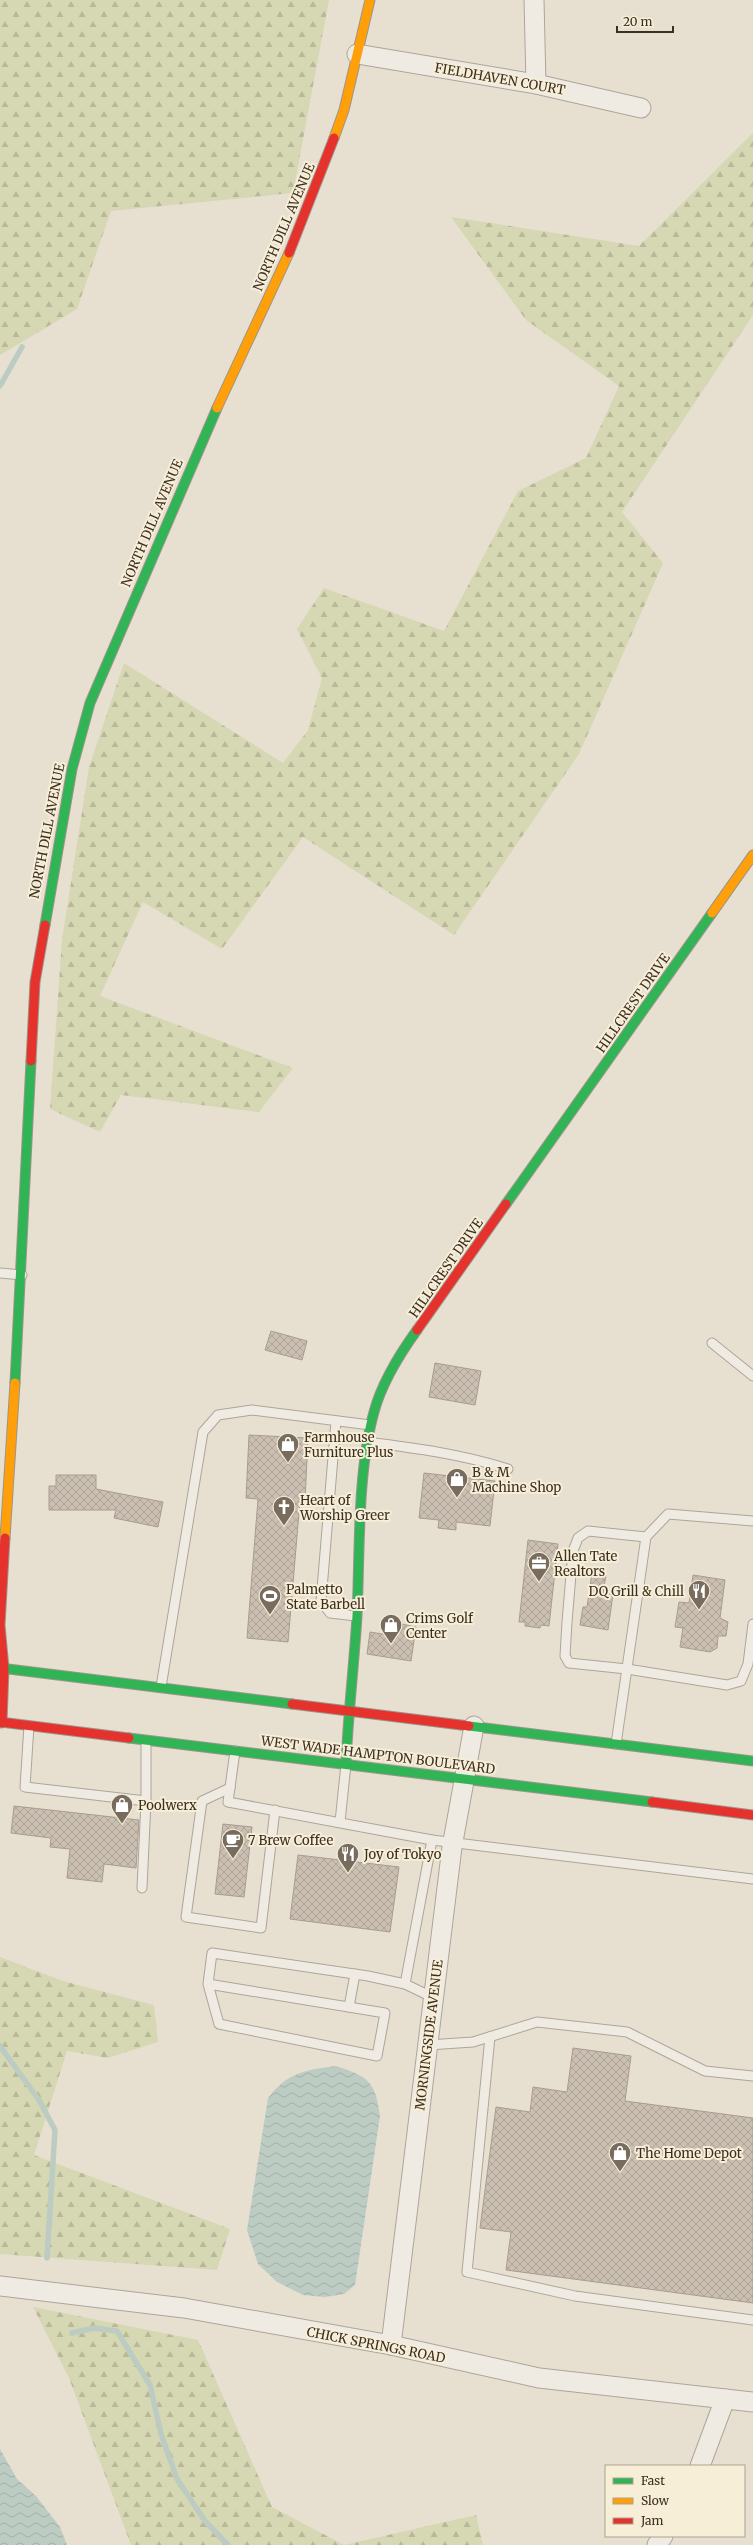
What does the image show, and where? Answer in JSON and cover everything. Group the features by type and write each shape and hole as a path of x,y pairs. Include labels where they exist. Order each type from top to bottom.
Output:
{"street":[{"name":"NORTH DILL AVENUE","path":"1,1723 2,1668 0,1625 3,1538 22,1275 26,1140 35,982 43,928 79,738 90,703 119,631 197,451 282,269 316,187 344,110 370,0"},
{"path":"534,0 536,84"},
{"name":"FIELDHAVEN COURT","path":"357,54 536,84 641,108"},
{"name":"HILLCREST DRIVE","path":"346,1764 348,1710 357,1616 367,1442 370,1425 388,1376 400,1354 753,855"},
{"path":"2,1668 753,1760"},
{"name":"WEST WADE HAMPTON BOULEVARD","path":"1,1723 752,1812"},
{"name":"MORNINGSIDE AVENUE","path":"391,2345 453,1843 474,1726"},
{"name":"CHICK SPRINGS ROAD","path":"0,2286 184,2308 391,2345 539,2378 753,2402"},
{"path":"700,2465 725,2399"}],"lane":[{"path":"0,1273 22,1275"},
{"path":"712,1343 753,1376"},
{"path":"161,1687 203,1432 218,1415 252,1410 370,1425"},
{"path":"336,1421 321,1600 330,1613 357,1616"},
{"path":"367,1442 422,1448 508,1469"},
{"path":"616,1744 646,1537 668,1514 753,1522"},
{"path":"646,1537 588,1531 578,1538 573,1550 566,1656 569,1663 627,1669 727,1685 741,1681 748,1664 753,1624"},
{"path":"29,1726 24,1787 146,1801"},
{"path":"142,1888 146,1801 146,1741"},
{"path":"235,1751 228,1802 432,1840 753,1879"},
{"path":"340,1822 346,1764"},
{"path":"230,1788 202,1801 186,1917 261,1928 275,1810"},
{"path":"405,1984 432,1840"},
{"path":"208,1984 385,2013 377,2056 219,2024 208,1984 212,1952 355,1974 405,1984 434,1998"},
{"path":"349,2007 355,1974"},
{"path":"428,2046 473,2042 537,2022 627,2032 705,2071 753,2076"},
{"path":"490,2037 467,2272 575,2296 753,2320"}],"green space":[{"path":"0,0 329,0 293,193 111,211 77,309 0,355"},
{"path":"753,133 753,315 622,512 663,563 579,754 454,935 303,837 222,949 143,902 100,996 293,1068 259,1112 121,1095 100,1132 50,1109 62,940 89,767 124,663 283,763 308,730 322,678 297,629 324,588 444,631 518,491 586,458 619,386 526,320 451,217 639,246"},
{"path":"0,1957 63,1981 154,2005 158,2042 108,2058 67,2051 34,2155 230,2229 217,2270 0,2254"},
{"path":"33,2307 198,2340 272,2507 344,2545 131,2545 69,2378"},
{"path":"476,2515 483,2545 344,2545"}],"water":[{"path":"336,2066 363,2077 368,2082 376,2095 380,2116 355,2285 344,2294 325,2297 303,2295 277,2282 258,2264 247,2230 268,2098 275,2089 298,2074"},
{"path":"0,2449 17,2479 36,2496 60,2527 67,2545 0,2545"}],"building":[{"path":"271,1331 307,1341 302,1360 265,1350"},
{"path":"435,1363 481,1371 475,1405 429,1397"},
{"path":"249,1435 308,1438 305,1501 300,1501 288,1642 247,1638 258,1499 246,1498"},
{"name":"B & M Machine Shop","path":"424,1473 495,1481 490,1526 456,1522 456,1530 438,1528 439,1520 419,1518"},
{"path":"56,1475 96,1475 96,1489 163,1502 158,1527 114,1518 116,1510 49,1510 49,1486 56,1486"},
{"name":"Allen Tate Realtors","path":"528,1540 558,1544 549,1626 541,1625 540,1628 525,1626 525,1622 519,1622"},
{"path":"592,1573 606,1575 603,1593 613,1594 608,1630 580,1625 583,1607 587,1607"},
{"name":"DQ Grill & Chill","path":"693,1575 725,1580 720,1618 728,1622 726,1636 718,1636 717,1648 710,1652 680,1647 683,1628 675,1627 679,1602 689,1603"},
{"name":"Crims Golf Center","path":"397,1623 416,1627 411,1661 367,1654 370,1632 395,1636"},
{"path":"14,1806 139,1820 136,1868 104,1864 102,1882 67,1878 70,1849 50,1847 51,1838 11,1833"},
{"name":"7 Brew Coffee","path":"223,1824 252,1827 244,1897 215,1894"},
{"path":"298,1855 399,1867 390,1932 290,1919"},
{"name":"The Home Depot","path":"573,2048 631,2056 625,2101 753,2118 753,2303 506,2270 511,2232 480,2228 496,2107 530,2112 533,2087 567,2092"}],"waterway":[{"path":"0,386 22,347"},
{"path":"0,2046 39,2100 55,2130 47,2258"},
{"path":"72,2333 94,2328 117,2331 150,2385 161,2434 177,2479 205,2521 228,2545"}],"traffic: fast":[{"path":"45,925 72,769 90,703 217,408"},
{"path":"506,1204 712,913"},
{"path":"15,1383 31,1061"},
{"path":"346,1764 357,1616 360,1513 369,1436 377,1401 386,1379 417,1330"},
{"path":"0,1668 292,1704"},
{"path":"469,1726 753,1761"},
{"path":"129,1738 652,1802"}],"traffic: slow":[{"path":"334,138 344,110 370,0"},
{"path":"217,408 289,253"},
{"path":"712,913 753,855"},
{"path":"5,1538 15,1383"}],"traffic: jam":[{"path":"289,253 334,138"},
{"path":"31,1061 35,982 45,925"},
{"path":"417,1330 506,1204"},
{"path":"2,1723 4,1668 0,1625 5,1538"},
{"path":"292,1704 469,1726"},
{"path":"0,1722 129,1738"},
{"path":"652,1802 753,1815"}],"place":[{"name":"Farmhouse Furniture Plus","path":"288,1464"},
{"name":"B & M Machine Shop","path":"457,1498"},
{"name":"Heart of Worship Greer","path":"284,1526"},
{"name":"Allen Tate Realtors","path":"539,1582"},
{"name":"DQ Grill & Chill","path":"699,1610"},
{"name":"Palmetto State Barbell","path":"270,1616"},
{"name":"Crims Golf Center","path":"391,1644"},
{"name":"Poolwerx","path":"122,1824"},
{"name":"7 Brew Coffee","path":"233,1860"},
{"name":"Joy of Tokyo","path":"348,1874"},
{"name":"The Home Depot","path":"620,2172"}]}
